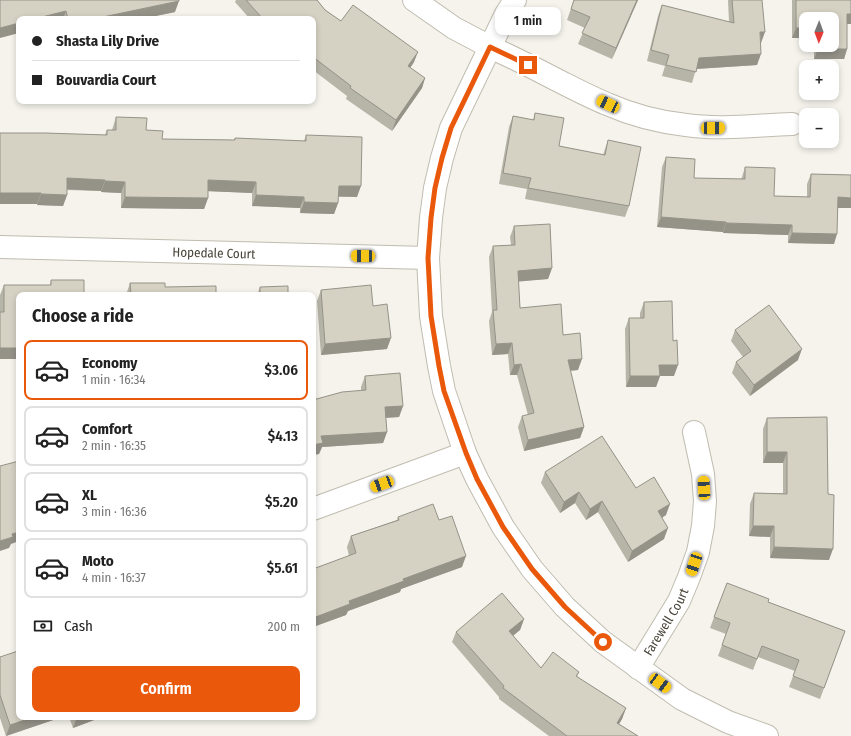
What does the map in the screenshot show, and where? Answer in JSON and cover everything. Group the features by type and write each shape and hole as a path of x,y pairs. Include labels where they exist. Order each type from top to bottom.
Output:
{"street":[{"path":"414,0 454,28 490,47 608,104 633,114 686,125 713,128 740,128 792,124"},
{"path":"515,0 506,14 451,128 435,188 428,258 431,316 444,391 477,479 503,527 532,569 565,607 603,642 682,699 728,722 767,736"},
{"name":"Hopedale Court","path":"0,246 428,258"},
{"name":"Farewell Court","path":"638,668 679,601 698,552 703,526 705,501 703,474 694,432"},
{"path":"316,508 466,453"}],"building":[{"path":"0,0 179,0 108,16 67,16 66,11 46,16 16,16 16,24 0,28"},
{"path":"246,0 317,0 325,10 341,21 353,5 418,52 408,66 425,78 396,120 350,88 351,86 316,59 316,16 260,16"},
{"path":"574,0 637,0 616,48 582,33 590,17 571,9"},
{"path":"732,0 762,0 765,32 760,32 761,54 699,58 696,72 666,65 669,55 651,50 662,5 734,23"},
{"path":"796,0 851,0 851,14 847,14 847,49 839,49 839,12 799,12 799,28 796,28"},
{"path":"535,113 564,118 559,146 605,155 608,140 641,147 629,206 528,188 531,178 503,173 513,116 534,120"},
{"path":"116,117 147,118 146,130 163,131 162,139 235,140 235,138 306,141 306,135 362,137 361,186 339,186 338,203 304,202 304,197 256,195 256,182 208,180 208,198 125,197 125,182 67,178 67,195 41,193 0,193 0,133 107,135 107,130 116,130"},
{"path":"666,157 695,159 694,178 745,179 745,167 775,168 774,196 810,197 811,174 851,175 851,198 838,197 837,234 792,233 792,225 726,223 661,217"},
{"path":"550,224 552,268 518,271 520,308 561,304 563,335 580,333 582,359 568,360 584,427 528,440 522,416 534,413 521,364 514,365 512,343 496,344 493,310 497,310 493,246 515,245 514,226"},
{"path":"51,280 84,280 84,292 16,292 16,348 0,348 0,312 4,312 4,285 51,285"},
{"path":"130,283 165,283 165,287 216,286 216,292 131,292"},
{"path":"371,285 373,306 387,304 391,338 325,344 321,290"},
{"path":"288,286 288,292 260,292 260,287"},
{"path":"672,301 673,341 677,340 678,365 659,365 660,376 630,376 629,318 644,318 644,302"},
{"path":"769,305 802,349 754,385 736,362 751,351 735,330"},
{"path":"400,373 403,406 385,407 387,432 321,436 323,443 316,444 316,399 342,392 366,390 365,376"},
{"path":"827,417 828,494 834,495 833,549 774,547 774,526 753,526 754,493 787,494 787,452 767,452 767,418"},
{"path":"602,436 636,488 654,477 670,504 658,511 668,528 632,551 602,501 590,509 579,492 564,502 545,472"},
{"path":"16,462 16,533 12,534 13,537 0,541 0,466"},
{"path":"433,504 439,520 452,516 466,556 403,579 404,581 349,601 350,604 316,617 316,568 356,553 351,536 399,520 398,517"},
{"path":"727,583 769,599 768,602 845,631 824,688 793,676 799,660 762,646 757,659 722,645 730,623 714,617"},
{"path":"502,593 524,619 509,631 541,668 553,652 579,672 576,676 626,708 617,723 638,736 567,736 503,688 504,686 456,632"},
{"path":"16,652 16,720 25,720 10,725 0,695 0,657"}],"route":[{"path":"528,65 490,47 451,128 435,188 431,218 428,258 431,316 444,391 477,479 503,527 532,569 565,607 603,642"}]}
